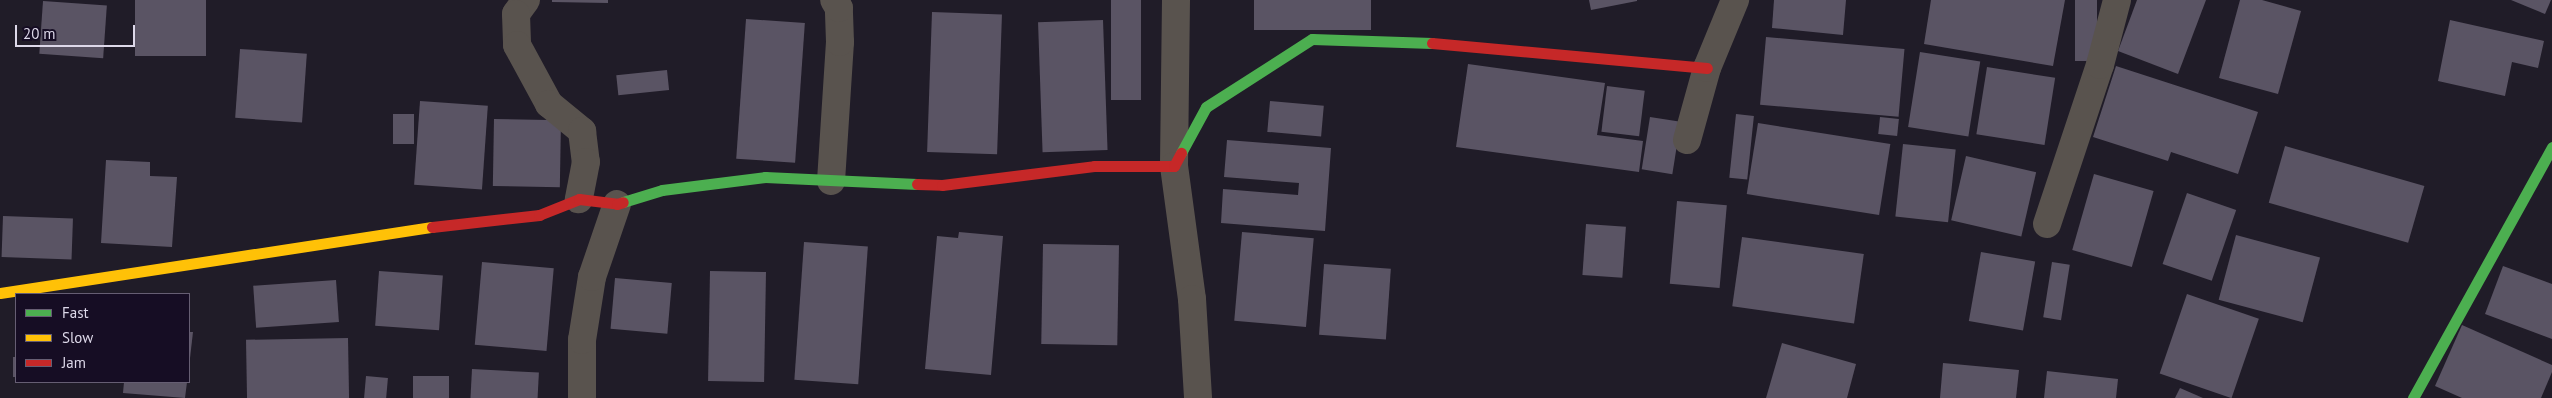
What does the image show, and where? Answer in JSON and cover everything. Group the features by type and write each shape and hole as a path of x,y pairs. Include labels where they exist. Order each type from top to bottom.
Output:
{"street":[{"path":"526,0 516,14 517,45 549,104 582,131 586,162 579,199"},
{"path":"831,181 840,42 839,8 834,0"},
{"path":"1176,0 1174,166 1192,299 1198,398"},
{"path":"1687,140 1707,68 1735,0"},
{"path":"2047,224 2100,65 2118,0"},
{"path":"1174,166 1206,107 1312,39 1439,43 1707,68"},
{"path":"2413,398 2552,147"},
{"path":"0,293 404,230 540,215 579,199 617,204 662,190 765,178 942,185 1094,166 1174,166"},
{"path":"582,398 582,340 592,277 617,204"}],"building":[{"path":"135,0 206,0 206,56 135,56"},
{"path":"552,0 608,0 608,3 552,2"},
{"path":"1111,0 1141,0 1141,100 1111,100"},
{"path":"1254,0 1371,0 1371,30 1254,30"},
{"path":"1589,0 1637,0 1637,1 1591,10"},
{"path":"1774,0 1846,0 1843,35 1772,28"},
{"path":"1931,0 2065,0 2053,66 1924,44"},
{"path":"2075,0 2097,0 2097,61 2075,61"},
{"path":"2137,0 2206,0 2178,74 2118,51"},
{"path":"2240,0 2262,0 2301,11 2278,94 2219,78"},
{"path":"2511,0 2551,0 2545,14"},
{"path":"43,1 107,5 103,58 39,54"},
{"path":"932,12 1002,14 997,154 927,152"},
{"path":"746,19 805,23 795,163 736,159"},
{"path":"1103,20 1108,150 1043,152 1038,22"},
{"path":"2450,20 2544,41 2538,68 2512,62 2505,96 2438,81"},
{"path":"1766,37 1904,49 1899,117 1760,105"},
{"path":"240,49 307,54 302,123 235,118"},
{"path":"1920,52 1980,62 1968,137 1908,127"},
{"path":"1468,64 1605,83 1597,135 1643,141 1639,172 1456,147"},
{"path":"2116,66 2258,112 2238,174 2171,152 2168,161 2093,137"},
{"path":"1987,67 2055,78 2045,145 1976,134"},
{"path":"667,70 669,90 618,95 616,75"},
{"path":"1607,86 1645,91 1639,136 1601,132"},
{"path":"420,101 488,106 482,190 414,185"},
{"path":"1270,101 1324,106 1321,137 1267,132"},
{"path":"393,114 414,114 414,144 393,144"},
{"path":"1736,114 1754,116 1747,180 1729,178"},
{"path":"1650,117 1681,122 1672,174 1642,169"},
{"path":"1880,117 1899,119 1897,136 1878,134"},
{"path":"494,119 561,120 560,187 493,186"},
{"path":"1758,123 1890,144 1879,215 1747,194"},
{"path":"1227,140 1331,148 1325,231 1221,223 1223,189 1298,195 1299,183 1224,177"},
{"path":"1903,144 1956,150 1948,222 1895,217"},
{"path":"2285,146 2424,186 2408,243 2269,203"},
{"path":"1966,156 2036,172 2021,237 1951,220"},
{"path":"106,160 150,162 150,176 177,177 172,247 101,243"},
{"path":"2094,174 2154,191 2132,267 2072,250"},
{"path":"2187,193 2236,210 2212,281 2163,264"},
{"path":"1677,201 1727,205 1720,288 1670,284"},
{"path":"3,216 73,218 72,259 2,257"},
{"path":"1586,224 1626,227 1622,278 1582,275"},
{"path":"959,232 1003,236 991,375 925,369 937,236 958,238"},
{"path":"1242,232 1314,238 1306,327 1234,321"},
{"path":"2236,235 2320,258 2303,322 2219,300"},
{"path":"1742,237 1864,254 1854,323 1732,306"},
{"path":"804,242 868,246 858,384 794,380"},
{"path":"1043,244 1119,245 1117,345 1041,344"},
{"path":"1981,252 2035,262 2023,330 1969,321"},
{"path":"482,262 554,268 546,351 475,345"},
{"path":"2052,262 2070,265 2061,320 2043,317"},
{"path":"1324,264 1391,269 1386,340 1319,335"},
{"path":"2503,266 2552,284 2552,339 2485,314"},
{"path":"379,271 443,275 439,330 375,326"},
{"path":"710,271 766,272 764,382 708,381"},
{"path":"615,278 672,283 667,334 611,329"},
{"path":"336,280 339,322 256,328 253,286"},
{"path":"2187,294 2259,319 2232,398 2160,373"},
{"path":"2462,325 2552,365 2552,372 2541,398 2462,398 2435,386"},
{"path":"190,332 193,332 190,358"},
{"path":"348,338 349,398 247,398 246,340"},
{"path":"1782,343 1856,364 1847,398 1766,398"},
{"path":"13,357 15,357 15,377 13,377"},
{"path":"1943,363 2019,370 2016,398 1940,398"},
{"path":"472,369 539,373 538,398 470,398"},
{"path":"2047,371 2118,379 2116,398 2044,398"},
{"path":"366,376 388,378 386,398 364,398"},
{"path":"413,376 449,376 449,398 413,398"},
{"path":"124,383 187,383 185,398 123,393"},
{"path":"2180,388 2203,398 2175,398"}],"traffic: fast":[{"path":"1181,153 1206,107 1312,39 1432,43"},
{"path":"2413,398 2552,147"},
{"path":"623,202 662,190 765,177 917,184"}],"traffic: slow":[{"path":"0,293 432,227"}],"traffic: jam":[{"path":"1432,43 1707,68"},
{"path":"917,184 942,185 1094,166 1174,166 1181,153"},
{"path":"432,227 539,215 579,199 617,204 623,202"}]}
